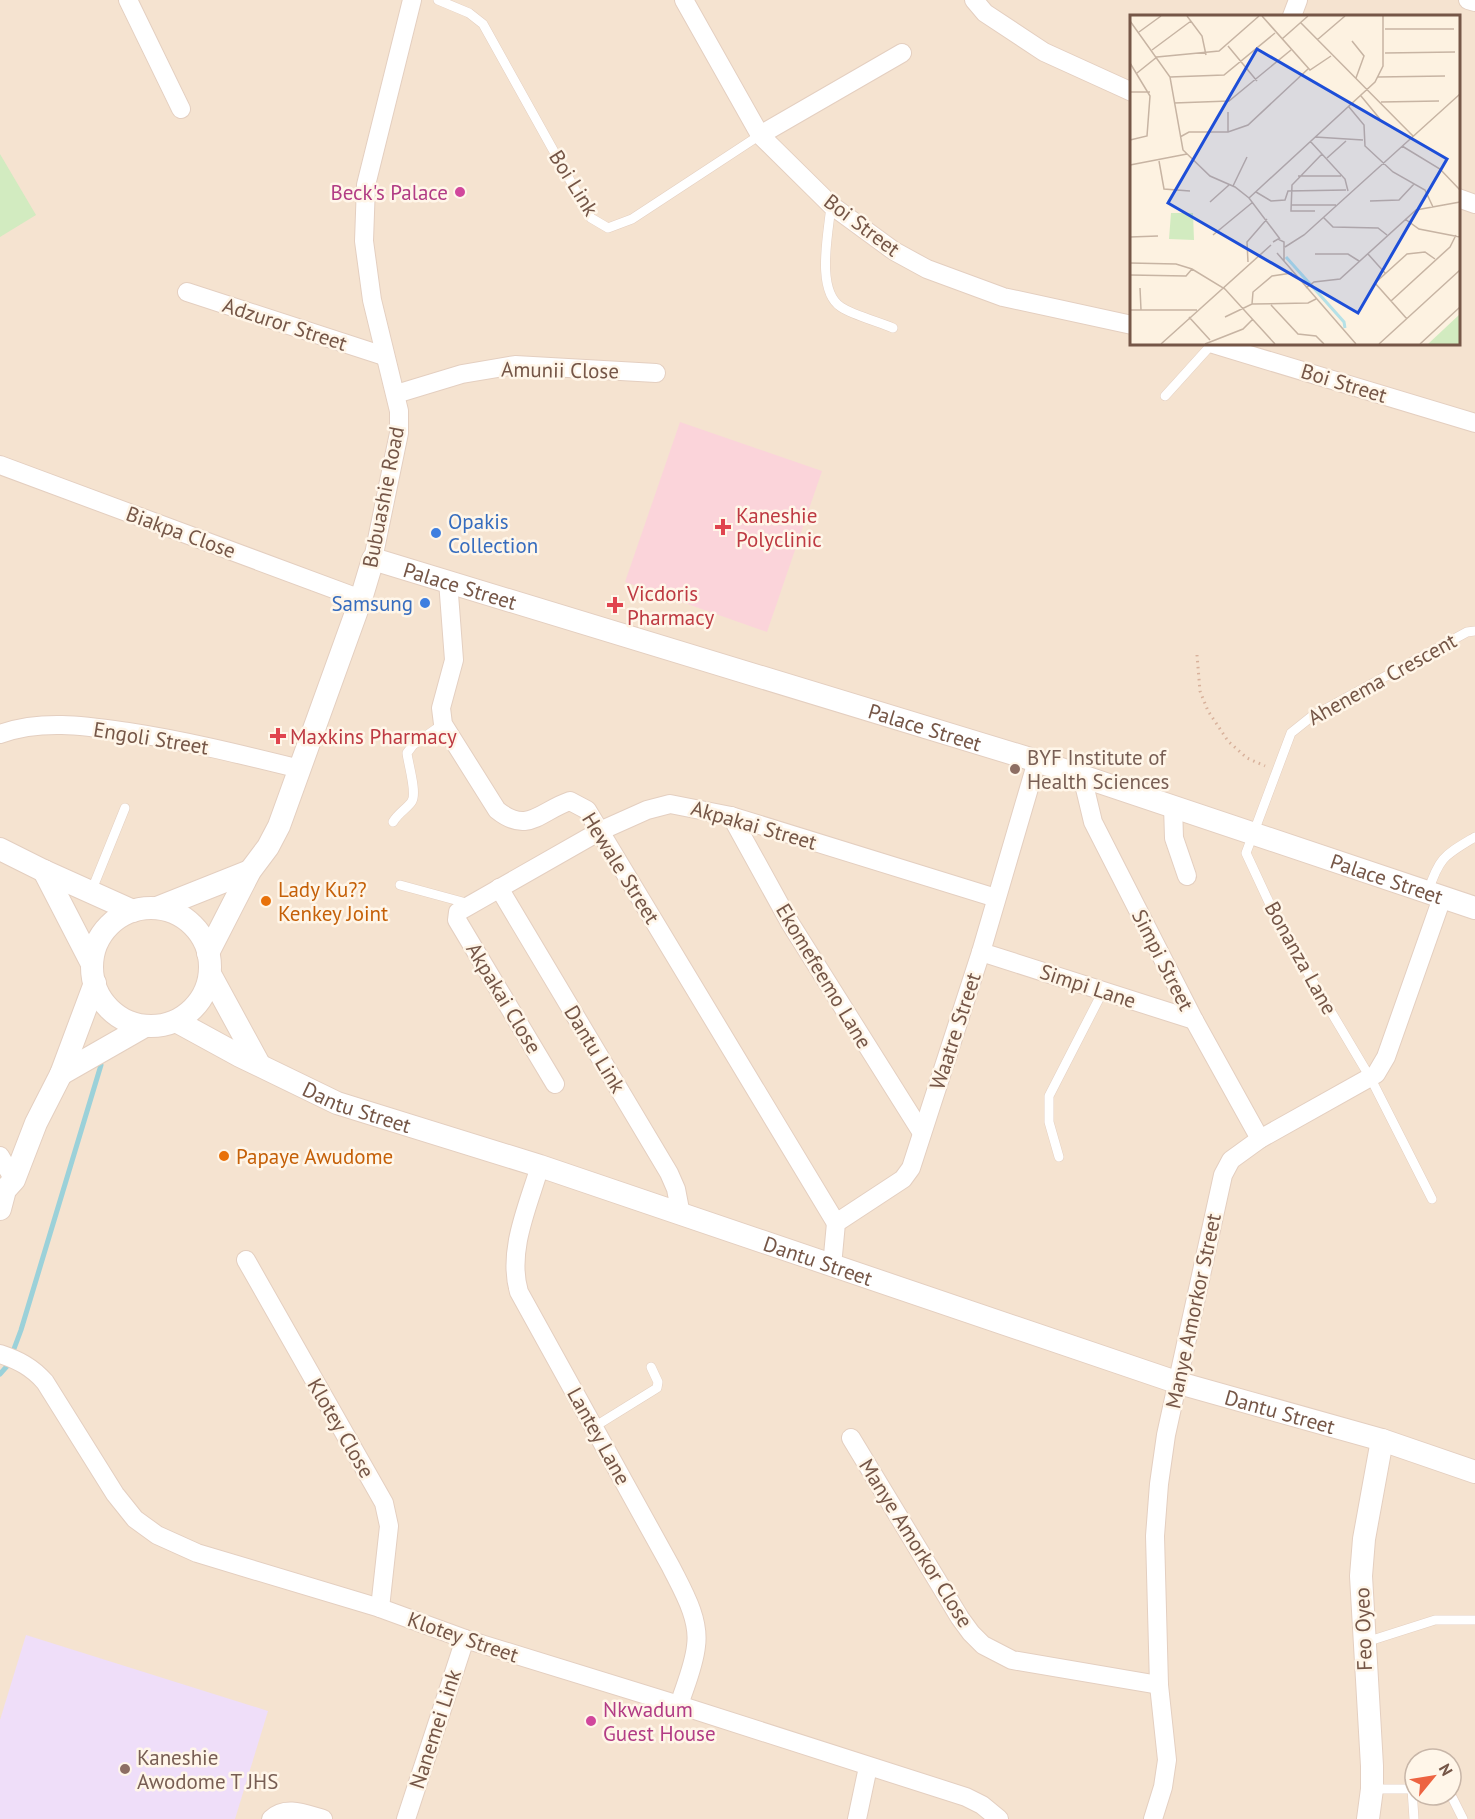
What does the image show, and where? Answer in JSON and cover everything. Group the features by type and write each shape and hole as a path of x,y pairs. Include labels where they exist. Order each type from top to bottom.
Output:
{"street":[{"path":"128,0 181,109"},
{"name":"Bubuashie Road","path":"209,963 250,871 268,847 279,826 361,599 373,559 399,433 399,411 372,300 364,241 366,185 412,0"},
{"name":"Boi Street","path":"684,0 760,135 831,205 894,250 948,278 1003,297 1130,325"},
{"path":"974,0 985,13 1044,52 1130,92"},
{"path":"1292,15 1298,0"},
{"path":"1468,0 1475,2"},
{"path":"760,135 902,53"},
{"path":"1460,199 1475,204"},
{"name":"Adzuror Street","path":"187,292 384,356"},
{"name":"Boi Street","path":"1216,345 1475,423"},
{"name":"Amunii Close","path":"396,394 462,374 515,365 656,374"},
{"name":"Biakpa Close","path":"0,465 361,599"},
{"name":"Palace Street","path":"373,559 1037,761 1475,908"},
{"path":"443,724 441,708 454,660 448,581"},
{"name":"Engoli Street","path":"0,734 48,724 91,727 185,741 300,769"},
{"name":"Hewale Street","path":"443,724 497,810 509,820 524,822 570,801 587,810 836,1223"},
{"name":"Waatre Street","path":"836,1223 903,1179 911,1168 981,952 1037,761"},
{"name":"Simpi Street","path":"1082,776 1093,822 1194,1020 1260,1139"},
{"name":"Akpakai Street","path":"464,908 600,831 647,810 670,804 731,816 996,898"},
{"path":"1173,806 1174,838 1188,876"},
{"name":"Ekomefeemo Lane","path":"731,816 790,923 922,1133"},
{"path":"0,849 133,911"},
{"path":"44,871 94,973 102,999 113,1012 128,1021 145,1026 161,1025 176,1021 193,1010 204,993 209,963"},
{"path":"0,1209 5,1190 14,1180 36,1123 61,1074 94,973 96,947 104,931 117,919 133,911 157,908 250,871"},
{"name":"Dantu Link","path":"499,888 669,1173 676,1189 681,1215"},
{"name":"Manye Amorkor Street","path":"1153,1819 1163,1787 1167,1760 1159,1685 1155,1536 1159,1484 1166,1435 1223,1175 1231,1160 1260,1139 1371,1078 1379,1070 1386,1057 1435,896"},
{"path":"157,908 174,913 190,922 202,936 209,963 260,1064"},
{"name":"Akpakai Close","path":"464,908 457,920 555,1084"},
{"name":"Simpi Lane","path":"981,952 1194,1020"},
{"name":"Dantu Street","path":"176,1021 240,1056 337,1103 540,1166 1179,1383 1382,1440 1475,1472"},
{"path":"61,1074 145,1026"},
{"path":"0,1156 14,1180"},
{"name":"Lantey Lane","path":"540,1166 520,1234 515,1257 514,1278 519,1292 671,1567 690,1607 695,1628 696,1649 679,1705"},
{"path":"832,1266 836,1223"},
{"name":"Klotey Close","path":"246,1260 384,1503 389,1526 380,1608"},
{"name":"Klotey Street","path":"7,1356 30,1367 45,1382 115,1494 135,1518 150,1531 172,1543 197,1553 380,1608 465,1639 966,1797 982,1805 999,1819"},
{"name":"Manye Amorkor Close","path":"851,1438 970,1634 983,1645 1012,1660 1159,1685"},
{"name":"Feo Oyeo","path":"1368,1819 1372,1789 1361,1576 1382,1440"},
{"name":"Nanemei Link","path":"406,1819 465,1639"},
{"path":"857,1819 868,1767"},
{"path":"271,1819 278,1813 289,1811 323,1819"}],"lane":[{"name":"Boi Link","path":"438,0 469,13 483,24 591,218 608,228 632,219 760,135"},
{"path":"831,205 825,263 829,292 840,307 893,328"},
{"path":"1166,396 1212,345"},
{"name":"Ahenema Crescent","path":"1254,833 1290,733 1297,726 1467,632 1475,631"},
{"path":"393,822 397,815 412,802 414,794 407,753 413,745 443,724"},
{"path":"91,892 125,808"},
{"name":"Bonanza Lane","path":"1254,833 1246,853 1280,926 1371,1078 1432,1199"},
{"path":"1435,896 1435,871 1443,858 1475,837"},
{"path":"400,885 464,908"},
{"path":"1059,1157 1049,1122 1049,1096 1103,991"},
{"path":"594,1427 657,1388 658,1382 651,1367"},
{"path":"1364,1643 1436,1620 1475,1620"},
{"path":"1372,1789 1403,1789"}],"path":[{"path":"1197,655 1200,691 1208,711 1228,741 1246,758 1278,771"}],"shaded area":[{"path":"0,0 1475,0 1475,1819 0,1819"},
{"name":"Kaneshie Polyclinic","path":"680,422 822,471 767,632 625,582"},
{"name":"Kaneshie Awodome T JHS","path":"26,1635 268,1711 235,1819 0,1819 0,1720"}],"green space":[{"path":"0,154 36,215 0,237"}],"waterway":[{"path":"0,1374 8,1365 21,1330 101,1065"}],"place":[{"name":"Beck's Palace","path":"460,192"},
{"name":"Kaneshie Polyclinic","path":"723,527"},
{"name":"Opakis Collection","path":"436,533"},
{"name":"Samsung","path":"425,603"},
{"name":"Vicdoris Pharmacy","path":"615,605"},
{"name":"Maxkins Pharmacy","path":"278,736"},
{"name":"BYF Institute of Health Sciences","path":"1015,769"},
{"name":"Lady Ku?? Kenkey Joint","path":"266,901"},
{"name":"Papaye Awudome","path":"224,1156"},
{"name":"Nkwadum Guest House","path":"591,1721"},
{"name":"Kaneshie Awodome T JHS","path":"125,1769"}]}
